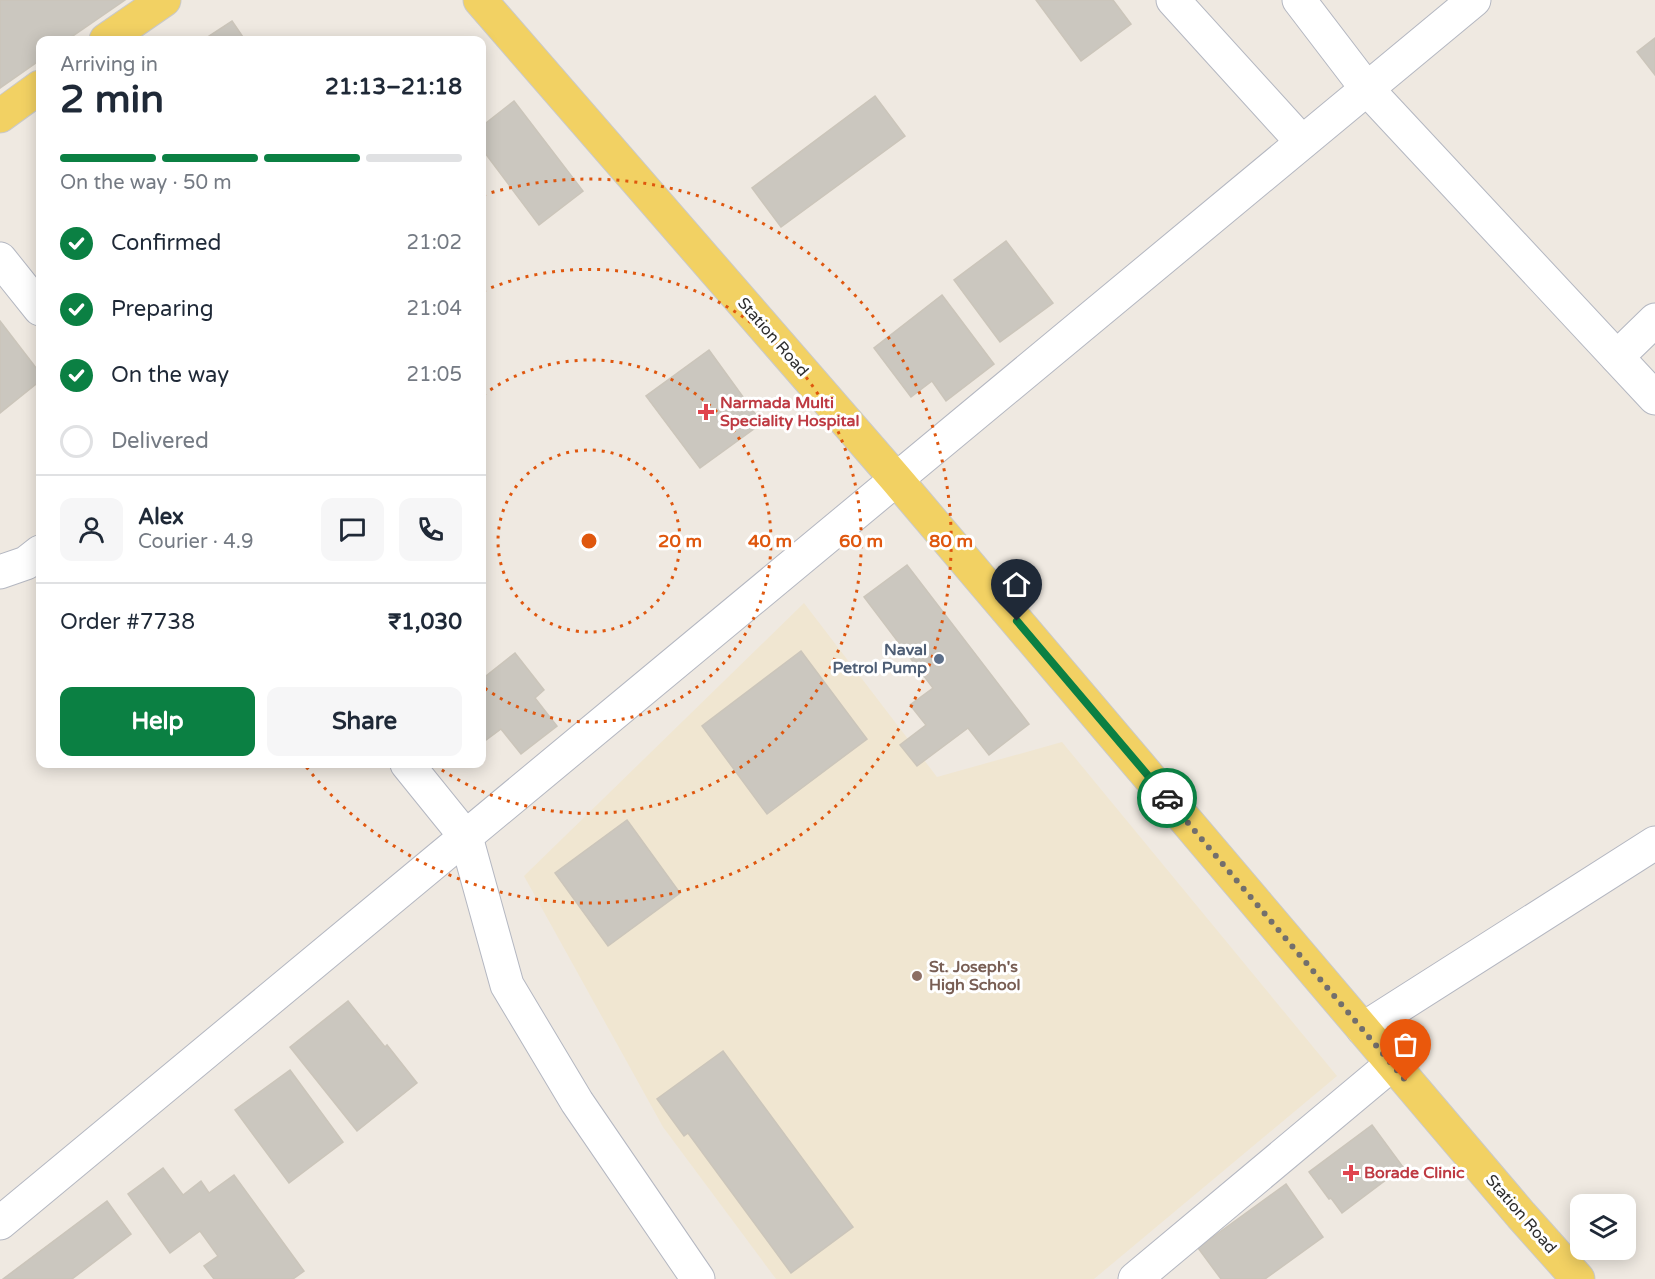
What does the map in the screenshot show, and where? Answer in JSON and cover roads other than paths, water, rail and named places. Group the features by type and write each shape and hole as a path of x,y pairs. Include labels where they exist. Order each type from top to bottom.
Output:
{"main road":[{"path":"112,36 164,0"},
{"name":"Station Road","path":"480,0 896,479 1392,1064 1578,1279"},
{"path":"0,116 36,90"}],"street":[{"path":"1173,0 1302,142"},
{"path":"1299,0 1367,89 1655,398"},
{"path":"0,1223 1474,0"},
{"path":"0,259 36,304"},
{"path":"1617,357 1655,320"},
{"path":"0,572 26,563 36,555"},
{"path":"410,768 466,837 507,985 578,1102 698,1279"},
{"path":"1363,1029 1655,843"},
{"path":"1135,1279 1392,1064"}],"place":[{"name":"Narmada Multi Speciality Hospital","path":"706,412"},
{"name":"Naval Petrol Pump","path":"939,659"},
{"name":"St. Joseph's High School","path":"917,976"},
{"name":"Borade Clinic","path":"1351,1173"}]}
